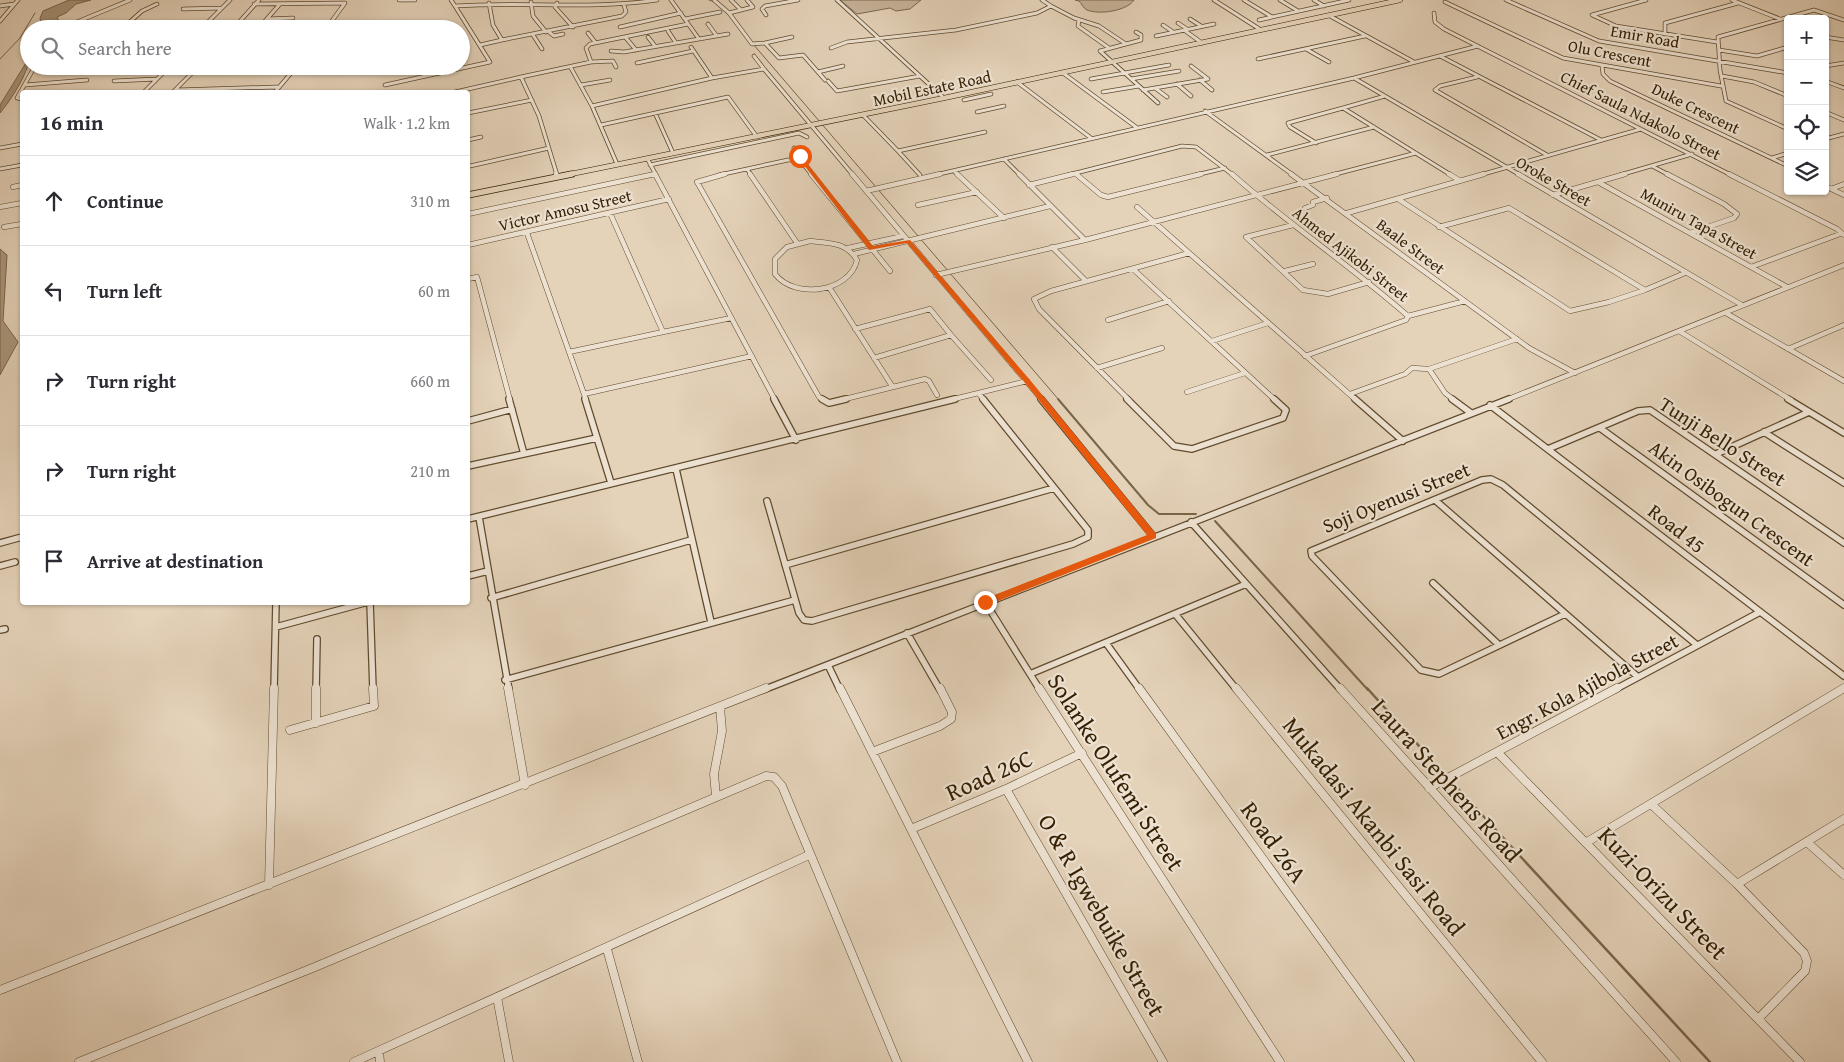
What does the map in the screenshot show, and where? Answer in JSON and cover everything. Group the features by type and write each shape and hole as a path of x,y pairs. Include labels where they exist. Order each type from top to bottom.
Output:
{"main road":[{"name":"Mobil Estate Road","path":"470,195 864,115 1400,0"}],"street":[{"path":"0,21 18,0"},
{"path":"82,20 130,0"},
{"path":"210,20 230,0"},
{"path":"399,0 415,0"},
{"path":"452,0 461,20"},
{"path":"634,4 636,0"},
{"path":"456,6 531,2 624,5 657,0"},
{"path":"671,0 699,39"},
{"path":"715,0 729,13 752,44 792,38"},
{"path":"731,0 741,10"},
{"path":"729,13 753,7 747,0"},
{"path":"766,15 762,10 765,6 798,0"},
{"path":"837,0 944,98"},
{"path":"1042,0 1079,20 1099,26 1126,44"},
{"path":"1214,0 1262,30"},
{"path":"1244,0 1272,18"},
{"path":"1280,0 1298,12"},
{"path":"1314,0 1324,6"},
{"path":"1259,20 1349,0"},
{"name":"Emir Road","path":"1506,0 1599,41 1784,73"},
{"path":"1646,0 1592,15 1616,26 1717,42"},
{"path":"1732,0 1780,19"},
{"path":"242,20 258,2 280,4 345,3 333,20"},
{"path":"531,2 533,16 547,32 554,36 563,34"},
{"name":"Olu Crescent","path":"1445,2 1563,58 1721,86"},
{"path":"1665,34 1665,23 1738,2"},
{"path":"489,3 493,25 502,40"},
{"path":"0,6 14,4"},
{"path":"132,20 142,11 157,4"},
{"path":"267,19 280,4"},
{"path":"557,4 555,7 557,12 573,27"},
{"path":"480,45 622,16 626,12 624,5"},
{"path":"831,48 847,42 956,30 1037,13 1051,6"},
{"path":"184,9 222,8"},
{"path":"1784,127 1731,104 1723,96 1718,37 1723,34 1814,10 1844,20"},
{"path":"685,19 720,12"},
{"name":"Chief Saula Ndakolo Street","path":"1434,13 1435,22 1440,26 1837,229 1842,234"},
{"path":"620,27 681,14"},
{"path":"1330,16 1414,62"},
{"path":"267,19 293,18"},
{"path":"1079,20 1078,26 1081,30 1109,48"},
{"path":"1190,20 1201,26"},
{"path":"1178,23 1202,43"},
{"path":"591,62 586,46 596,42 688,24"},
{"path":"708,24 716,35"},
{"path":"1156,36 1214,24"},
{"path":"1163,25 1173,32"},
{"path":"668,31 676,43"},
{"path":"470,32 490,62 470,66"},
{"path":"1136,32 1140,35 1141,40 1100,51 1158,103"},
{"path":"588,33 596,42"},
{"path":"533,34 542,49"},
{"path":"611,51 636,50 728,34"},
{"path":"1258,59 1365,36"},
{"path":"648,37 655,46"},
{"path":"626,38 636,50"},
{"path":"1829,38 1844,40"},
{"path":"765,43 778,58 803,55 835,90 920,76"},
{"path":"866,191 1354,78 1478,46"},
{"path":"1719,50 1757,56 1784,48"},
{"path":"637,64 692,49 712,78"},
{"path":"1306,49 1329,62"},
{"path":"754,56 810,126 1027,382 1153,536"},
{"path":"1440,56 1477,77 1601,140"},
{"path":"464,90 571,68 591,62 613,60 616,67"},
{"path":"1829,65 1844,63"},
{"path":"1091,79 1169,65"},
{"path":"818,72 844,66"},
{"path":"1143,90 1208,78 1191,66"},
{"name":"Duke Crescent","path":"1602,66 1603,74 1610,81 1784,164"},
{"path":"571,68 592,106 617,164"},
{"path":"592,106 712,78 764,69"},
{"path":"1131,79 1179,71"},
{"path":"1063,73 1136,127"},
{"path":"22,90 30,75"},
{"path":"146,90 161,75"},
{"path":"176,90 190,75"},
{"path":"276,90 292,75"},
{"path":"385,85 431,75"},
{"path":"1722,76 1754,82 1784,94"},
{"path":"521,77 532,100 557,176"},
{"path":"1477,77 1440,86 1435,90 1547,155"},
{"name":"Oroke Street","path":"1354,78 1742,305"},
{"path":"114,81 157,79"},
{"path":"25,85 87,80"},
{"path":"581,85 610,80"},
{"path":"1200,80 1212,90"},
{"path":"1017,82 1091,138"},
{"path":"1829,82 1844,88"},
{"path":"1177,84 1191,96"},
{"path":"1103,92 1139,86"},
{"path":"200,90 277,87"},
{"path":"1155,88 1167,97"},
{"path":"964,100 991,94"},
{"path":"1316,143 1290,127 1288,123 1385,96"},
{"path":"601,125 728,97 757,137"},
{"path":"470,113 532,100"},
{"path":"977,112 1004,106"},
{"path":"1343,108 1459,180"},
{"name":"Baale Street","path":"1205,112 1305,182 1546,359 1576,373"},
{"path":"655,113 660,128 673,153"},
{"path":"1829,114 1844,120"},
{"path":"864,115 920,175"},
{"path":"1267,155 1374,127"},
{"path":"1347,213 1505,166 1641,129"},
{"path":"898,152 985,132"},
{"path":"650,165 799,133 807,136"},
{"path":"1829,138 1844,134"},
{"path":"470,140 481,137"},
{"path":"0,148 20,144"},
{"name":"Ahmed Ajikobi Street","path":"1075,173 1189,145 1196,147 1225,168 1293,225 1369,282 1408,316 1406,320 1306,356"},
{"path":"470,166 549,148"},
{"path":"794,148 800,156 798,159"},
{"path":"936,275 1085,240 1416,153"},
{"path":"1553,195 1692,154"},
{"path":"1772,158 1784,154"},
{"path":"646,158 796,440"},
{"path":"890,271 806,164 798,159 706,178 697,182 819,397 829,402 892,386 926,380 929,381 936,395"},
{"path":"1004,159 1085,240"},
{"path":"0,169 20,165"},
{"path":"1652,166 1724,204 1737,214 1734,218 1690,234"},
{"path":"1029,185 1075,173 1101,195 1108,197 1225,168"},
{"path":"748,170 797,244"},
{"path":"954,171 1004,218"},
{"path":"470,214 655,174"},
{"name":"Muniru Tapa Street","path":"1598,182 1787,286"},
{"path":"1831,189 1844,184"},
{"path":"13,187 20,185"},
{"path":"1831,189 1844,195"},
{"path":"918,205 976,192"},
{"path":"1305,208 1313,205 1313,202 1327,198"},
{"name":"Victor Amosu Street","path":"470,246 669,199"},
{"path":"1398,199 1570,311 1609,302 1645,290 1685,273"},
{"path":"0,207 20,203"},
{"path":"848,248 854,254 858,263 856,271 850,278 829,288 800,288 788,285 775,276 772,263 777,255 797,244 822,241 848,248 908,241 1050,206"},
{"path":"1137,207 1403,441"},
{"path":"1439,227 1510,208 1645,290"},
{"path":"610,213 663,332"},
{"path":"4,227 20,224"},
{"path":"1293,225 1246,237 1303,290 1317,295 1328,295 1369,282"},
{"path":"528,233 584,394 611,484"},
{"path":"1751,266 1842,234"},
{"path":"854,254 870,246 904,236"},
{"path":"1052,247 1086,281"},
{"path":"1134,269 1286,410 1286,414 1280,419 1192,449 1174,446 1039,309 1034,299 1041,294 1189,253"},
{"path":"1284,271 1313,264"},
{"path":"0,990 525,785 720,706 1153,536 1576,373 1726,313 1787,286 1844,266"},
{"path":"470,279 477,277 524,454"},
{"path":"829,288 892,386"},
{"path":"1108,320 1169,301"},
{"path":"1408,316 1465,301"},
{"path":"856,329 930,309 990,380"},
{"path":"1726,313 1844,381"},
{"path":"569,352 731,318"},
{"path":"1212,341 1268,323"},
{"path":"1788,349 1844,325"},
{"path":"1679,331 1844,433"},
{"path":"874,358 951,335"},
{"path":"1350,394 1405,374 1412,368 1429,369 1518,339"},
{"path":"1096,368 1162,348"},
{"path":"584,394 752,356"},
{"path":"1429,369 1445,393 1471,413"},
{"path":"1187,392 1245,373"},
{"path":"470,519 1027,382"},
{"path":"767,501 799,613 804,620 812,620 1073,544 1088,537 1088,530 979,394"},
{"name":"Road 45","path":"1490,405 1844,676"},
{"path":"470,420 512,409"},
{"name":"Tunji Bello Street","path":"1548,449 1638,411 1648,410 1844,542"},
{"path":"1716,454 1810,412"},
{"name":"Akin Osibogun Crescent","path":"1600,428 1844,605"},
{"path":"1764,432 1844,483"},
{"path":"470,466 597,438"},
{"path":"676,469 711,622"},
{"name":"Soji Oyenusi Street","path":"1565,614 1439,674 1421,670 1312,556 1311,551 1322,544 1482,480 1498,482 1697,645"},
{"path":"785,565 1054,488"},
{"path":"1435,500 1638,677"},
{"path":"479,517 505,680 525,785"},
{"name":"Laura Stephens Road","path":"1190,522 1676,1062"},
{"path":"0,543 20,538"},
{"path":"491,598 691,540"},
{"path":"0,566 15,562"},
{"path":"470,576 488,571"},
{"path":"1434,583 1499,645"},
{"name":"Solanke Olufemi Street","path":"1246,584 1176,615 1030,674 1280,1062"},
{"path":"505,680 795,600"},
{"path":"985,602 1030,674"},
{"path":"269,885 271,871 276,605"},
{"path":"276,627 358,605"},
{"path":"290,730 374,706 369,605"},
{"name":"Engr. Kola Ajibola Street","path":"1429,788 1760,612"},
{"name":"Mukadasi Akanbi Sasi Road","path":"1176,615 1542,1062"},
{"path":"872,752 940,726 951,719 952,712 949,704 908,633"},
{"path":"316,639 316,723"},
{"name":"Road 26A","path":"1106,643 1410,1062"},
{"path":"828,665 1028,1062"},
{"path":"1588,842 1844,688"},
{"path":"716,796 714,774 722,731 720,706"},
{"name":"Road 26C","path":"911,829 1006,789 1082,752"},
{"name":"Kuzi-Orizu Street","path":"1498,752 1588,842 1800,1062"},
{"path":"79,1062 324,963 757,778 774,777 782,786 809,855 897,1062"},
{"name":"O & R Igwebuike Street","path":"1006,789 1163,1062"},
{"path":"1651,804 1737,884 1804,953 1807,961 1805,971 1758,1019"},
{"path":"1737,884 1808,843 1844,819"},
{"path":"1808,843 1844,875"},
{"path":"354,1062 607,949 809,855"},
{"path":"607,949 638,1062"},
{"path":"497,997 509,1062"},
{"path":"379,1051 380,1062"}],"shaded area":[{"path":"69,0 91,0 76,4 66,13 57,17 58,20 40,20 43,11"},
{"path":"840,0 921,0 910,9 896,11 890,8 857,14"},
{"path":"1075,0 1134,0 1119,9 1098,12 1087,10 1079,1"},
{"path":"20,73 20,75 24,75 14,94 0,113 0,105"},
{"path":"0,249 7,255 3,321 18,342 0,375"}],"waterway":[{"path":"709,0 715,2"},
{"path":"31,20 35,13"},
{"path":"0,59 20,38"},
{"path":"753,44 1059,400"},
{"path":"1058,399 1148,505 1159,514 1196,514"},
{"path":"1215,521 1368,690"},
{"path":"1367,688 1446,776"},
{"path":"1449,779 1710,1062"}],"route":[{"path":"800,156 798,159 806,164 872,248 908,241 1153,536 985,602"}]}
